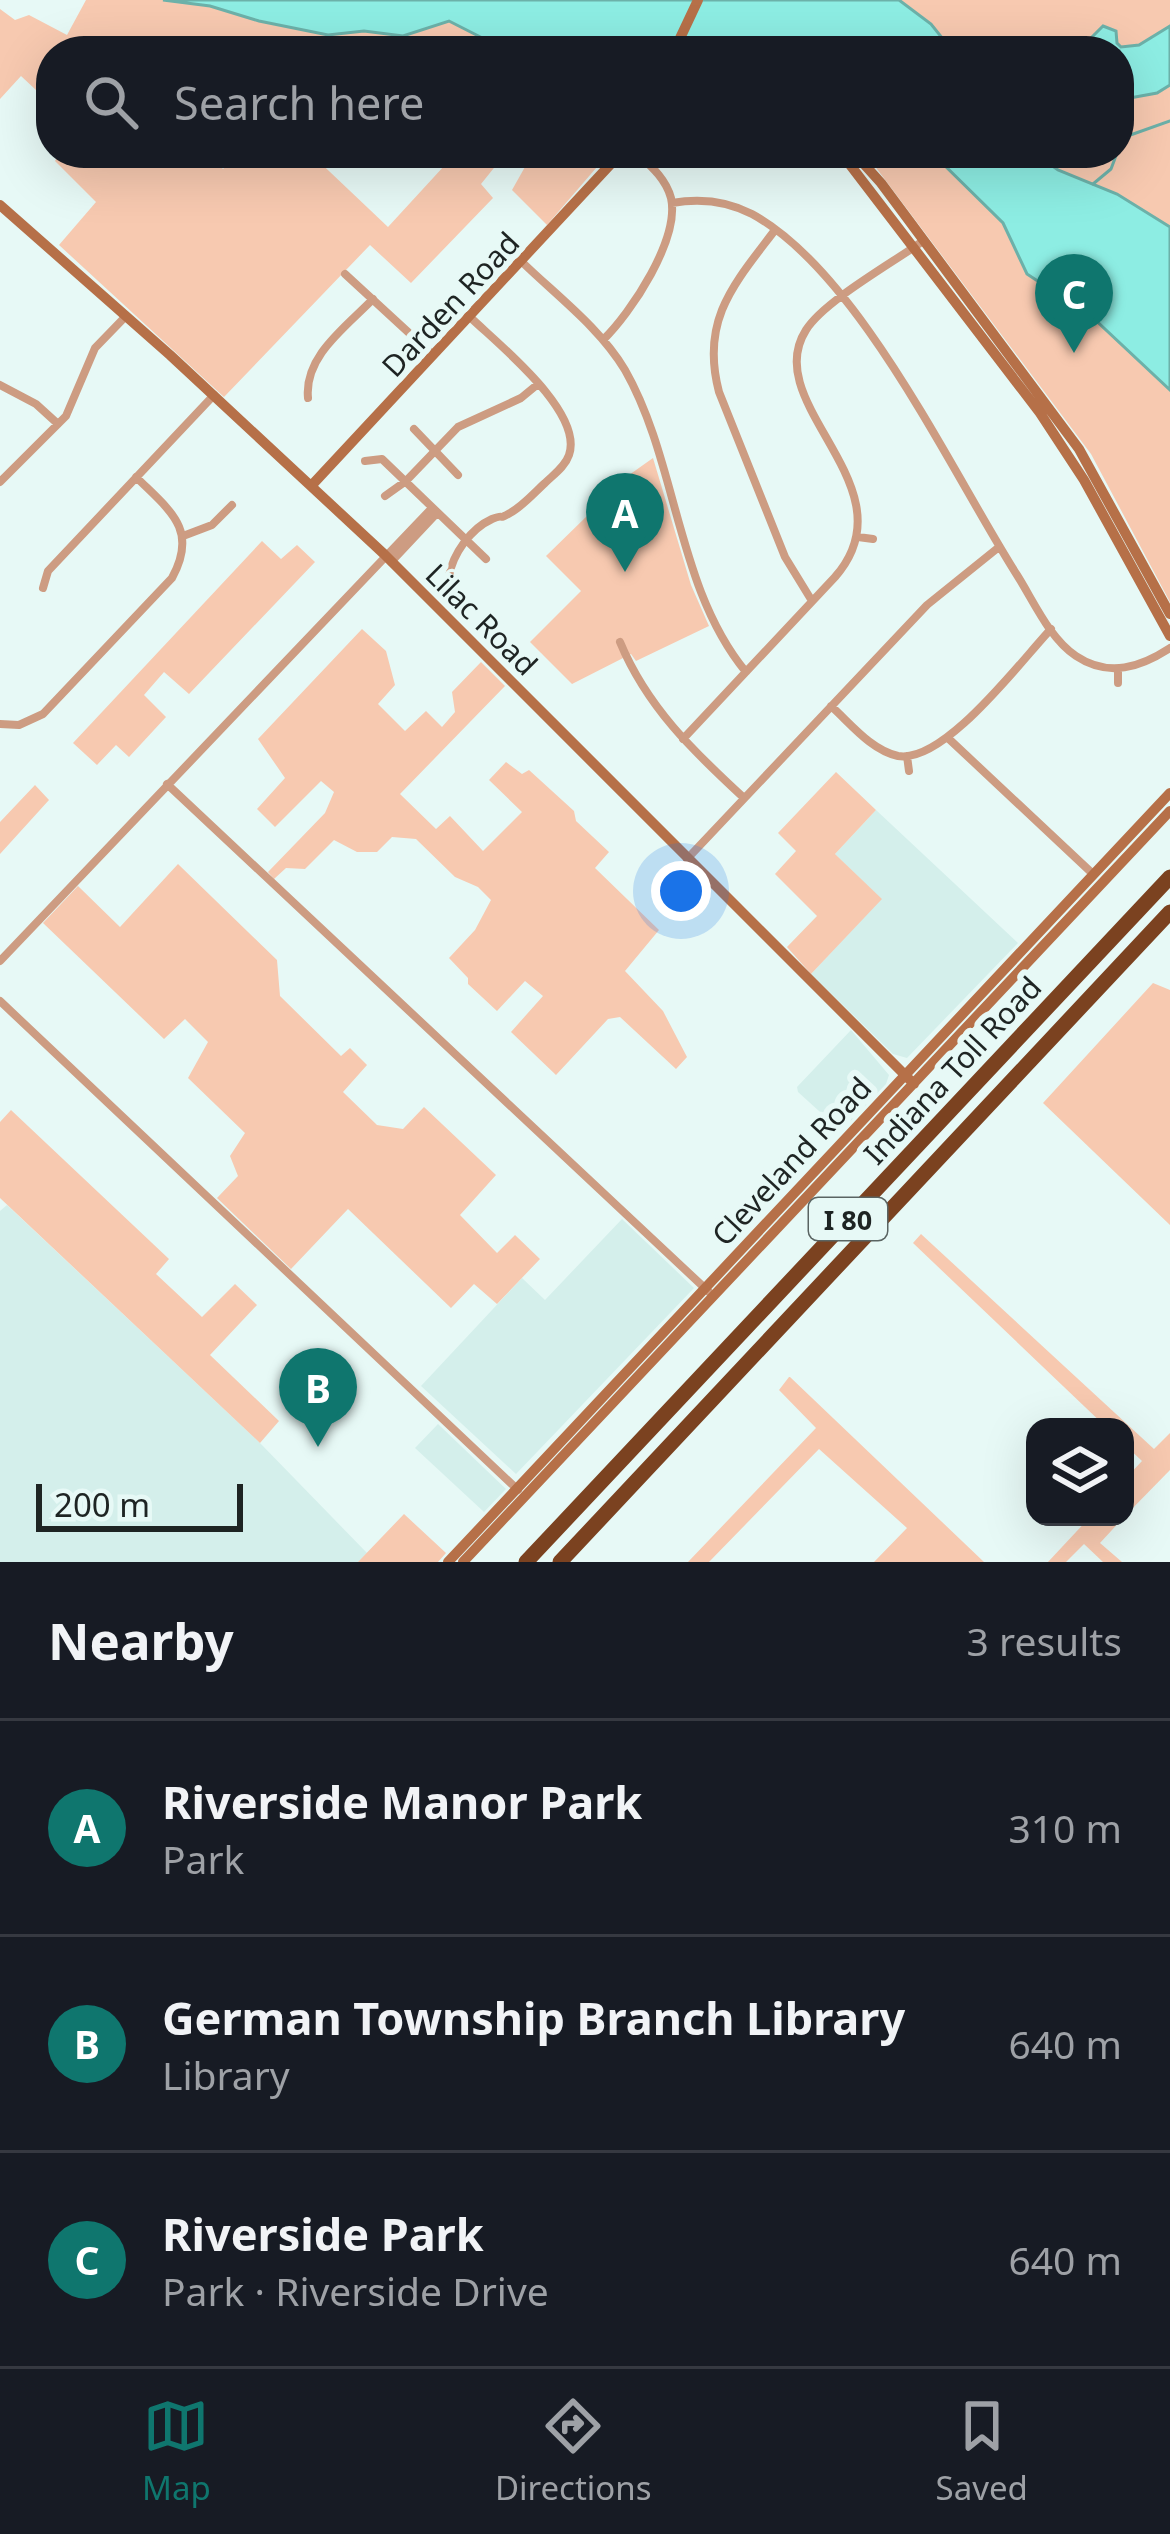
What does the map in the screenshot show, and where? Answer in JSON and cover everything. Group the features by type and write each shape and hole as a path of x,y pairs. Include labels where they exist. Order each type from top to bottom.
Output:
{"highway":[{"name":"Indiana Toll Road","path":"526,1562 1170,877"},
{"name":"Indiana Toll Road","path":"560,1562 1170,912"}],"street":[{"path":"681,36 698,0"},
{"name":"Darden Road","path":"312,485 607,168"},
{"path":"603,340 641,293 667,234 672,203 663,181 651,168"},
{"path":"854,168 1079,449 1170,614"},
{"path":"865,168 1084,480 1170,636"},
{"path":"672,203 724,203 752,214 775,230 842,298 906,388 1051,629 1075,656 1118,669 1142,664 1170,647"},
{"name":"Lilac Road","path":"0,205 388,558 909,1080"},
{"path":"775,230 722,307 713,364 719,392 785,557 812,601"},
{"path":"682,740 846,565 858,537 854,495 802,388 798,347 807,328 842,298 919,244"},
{"path":"522,262 603,340 625,370 705,598 746,672"},
{"path":"345,274 434,356"},
{"path":"308,398 313,364 373,299"},
{"path":"0,482 72,406 95,348 126,316"},
{"path":"449,576 453,557 467,541 488,521 522,505 571,451 567,427 538,384 470,317"},
{"path":"385,496 458,428 521,398 538,384"},
{"path":"0,386 30,400 58,424"},
{"path":"43,588 48,571 214,395"},
{"path":"414,429 458,475"},
{"path":"365,461 382,459 486,559"},
{"path":"1,727 28,723 47,711 172,578 183,552 183,536 172,514 136,478"},
{"path":"183,536 212,525 232,506"},
{"path":"0,961 434,510"},
{"path":"858,537 873,539"},
{"path":"687,859 927,605 999,547"},
{"path":"832,706 877,747 907,756 936,748 1051,629"},
{"path":"620,642 640,685 682,740 744,798"},
{"path":"1118,669 1118,683"},
{"path":"949,739 1098,879"},
{"path":"907,756 909,771"},
{"path":"167,784 709,1292"},
{"name":"Cleveland Road","path":"448,1562 521,1492 1098,879 1170,793"},
{"name":"Cleveland Road","path":"1098,879 1170,811"},
{"path":"0,1001 521,1492"},
{"name":"Cleveland Road","path":"463,1562 521,1492"}],"shaded area":[{"path":"86,0 163,0 210,6 328,35 364,31 403,36 36,36 36,90 21,76 0,99 0,9 15,20 29,15 67,35"},
{"path":"899,0 1170,0 1170,227 1117,194 1055,168 1134,168 1134,36 940,36"},
{"path":"449,21 478,36 403,36"},
{"path":"62,168 326,168 388,227 442,168 494,168 481,184 493,198 411,283 370,245 224,397 59,245 96,202"},
{"path":"524,168 596,168 547,225 512,190"},
{"path":"876,168 947,168 1004,223 1027,275 1091,316 1170,390 1170,602 1091,454"},
{"path":"653,458 691,585 709,626 636,661 631,654 572,684 530,642 581,591 546,556 629,475"},
{"path":"262,541 281,559 297,545 315,562 189,694 164,672 144,695 166,717 129,757 116,745 97,765 73,743"},
{"path":"362,629 386,651 395,685 378,704 405,731 426,711 442,727 455,712 452,692 481,662 505,686 400,794 436,829 450,816 483,851 522,812 489,780 506,762 522,774 529,770 574,811 576,821 609,852 595,868 659,930 625,971 663,1011 687,1057 676,1069 620,1017 608,1019 556,1075 511,1032 543,996 525,981 497,1011 449,958 475,930 491,900 478,887 455,877 416,839 392,837 377,852 357,852 334,840 305,869 286,868 274,879 268,872 325,813 334,792 321,781 275,827 257,809 285,778 258,739"},
{"path":"836,772 876,810 835,854 882,899 811,974 787,947 817,916 775,874 796,851 778,833"},
{"path":"35,785 49,800 0,854 0,822"},
{"path":"876,810 1018,943 907,1058 893,1054 811,974 881,899 835,854"},
{"path":"178,864 277,960 280,996 341,1056 350,1048 367,1065 343,1092 377,1125 403,1129 424,1107 496,1175 460,1215 497,1253 515,1235 540,1259 497,1304 474,1284 451,1308 348,1209 291,1269 217,1198 238,1176 230,1156 245,1133 188,1078 208,1042 185,1019 164,1039 43,923 78,886 120,927"},
{"path":"1153,983 1170,990 1170,1225 1043,1103"},
{"path":"851,1030 889,1075 841,1131 797,1087"},
{"path":"11,1110 169,1259 156,1274 202,1317 235,1284 257,1305 210,1355 279,1421 260,1443 0,1198 0,1122"},
{"path":"7,1205 260,1443 367,1553 358,1562 0,1562 0,1211"},
{"path":"622,1219 694,1288 516,1474 421,1386 522,1278 545,1300"},
{"path":"921,1234 1120,1418 1097,1418 913,1243"},
{"path":"789,1377 984,1562 874,1562 907,1528 819,1449 709,1562 688,1562 816,1428 779,1390"},
{"path":"438,1424 506,1489 484,1512 415,1448"},
{"path":"1134,1431 1154,1449 1170,1433 1170,1470 1134,1507 1134,1469 1142,1461 1134,1453"},
{"path":"404,1514 446,1553 438,1562 358,1562"},
{"path":"1082,1526 1116,1526 1100,1543 1122,1562 1103,1562 1084,1544 1066,1562 1048,1562"}],"water":[{"path":"163,0 899,0 941,36 478,36 449,21 403,36 364,31 328,35 210,6"},
{"path":"1103,26 1116,31 1116,36 1093,36"},
{"path":"1170,26 1170,85 1134,97 1134,46"},
{"path":"947,168 1055,168 1117,194 1170,227 1170,390 1091,316 1027,274 1003,223"}],"waterway":[{"path":"1134,134 1170,121"},
{"path":"1093,184 1111,168"}],"place":[{"name":"Riverside Park","path":"1074,353"},
{"name":"Riverside Manor Park","path":"625,572"},
{"name":"German Township Branch Library","path":"318,1447"}]}
